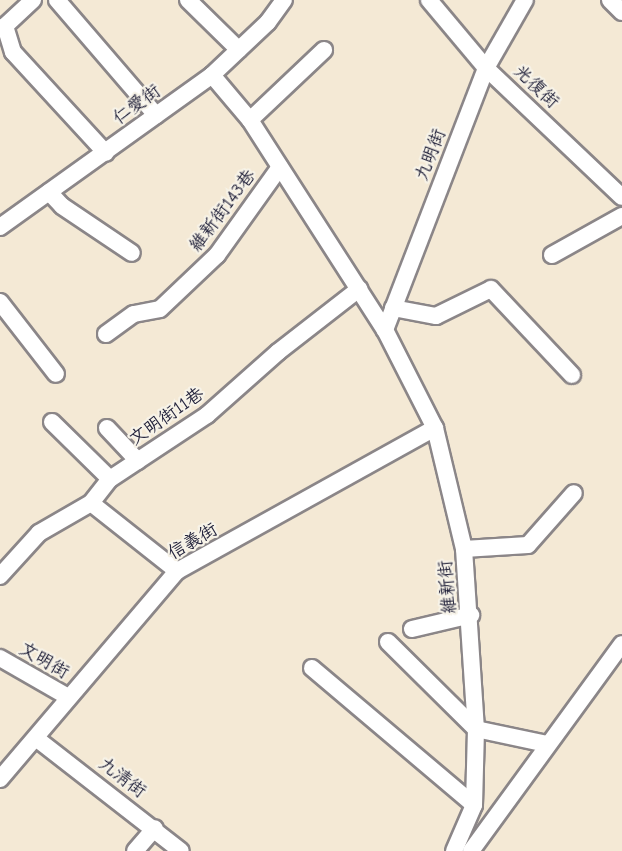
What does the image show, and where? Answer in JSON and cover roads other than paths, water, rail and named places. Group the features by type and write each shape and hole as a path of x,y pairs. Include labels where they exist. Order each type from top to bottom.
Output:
{"street":[{"path":"33,0 5,26 6,56 106,153"},
{"path":"57,0 156,115"},
{"path":"188,0 239,50"},
{"name":"仁愛街","path":"0,227 212,75 268,22 284,0"},
{"name":"光復街","path":"429,0 486,68 622,197"},
{"name":"九明街","path":"385,330 486,68 525,0"},
{"path":"610,0 622,12"},
{"path":"250,120 324,50"},
{"name":"維新街","path":"212,75 250,120 385,330 435,428 464,549 471,615 476,729 474,805 454,851"},
{"name":"維新街143巷","path":"106,334 134,314 160,309 217,255 280,167"},
{"path":"49,192 132,252"},
{"path":"552,255 622,216"},
{"path":"393,308 436,316 491,289 572,375"},
{"name":"文明街11巷","path":"0,576 39,534 91,503 110,479 207,415 278,352 359,290"},
{"path":"0,302 56,374"},
{"path":"52,422 110,479"},
{"path":"107,428 138,461"},
{"name":"信義街","path":"0,779 38,739 68,697 177,571 435,428"},
{"path":"464,549 528,545 574,493"},
{"path":"91,503 177,571"},
{"path":"412,629 471,615"},
{"path":"388,642 476,729 547,744"},
{"path":"471,851 622,644"},
{"name":"文明街","path":"0,658 68,697"},
{"path":"312,668 474,805"},
{"name":"九清街","path":"38,739 181,851"},
{"path":"135,851 154,828"}]}
